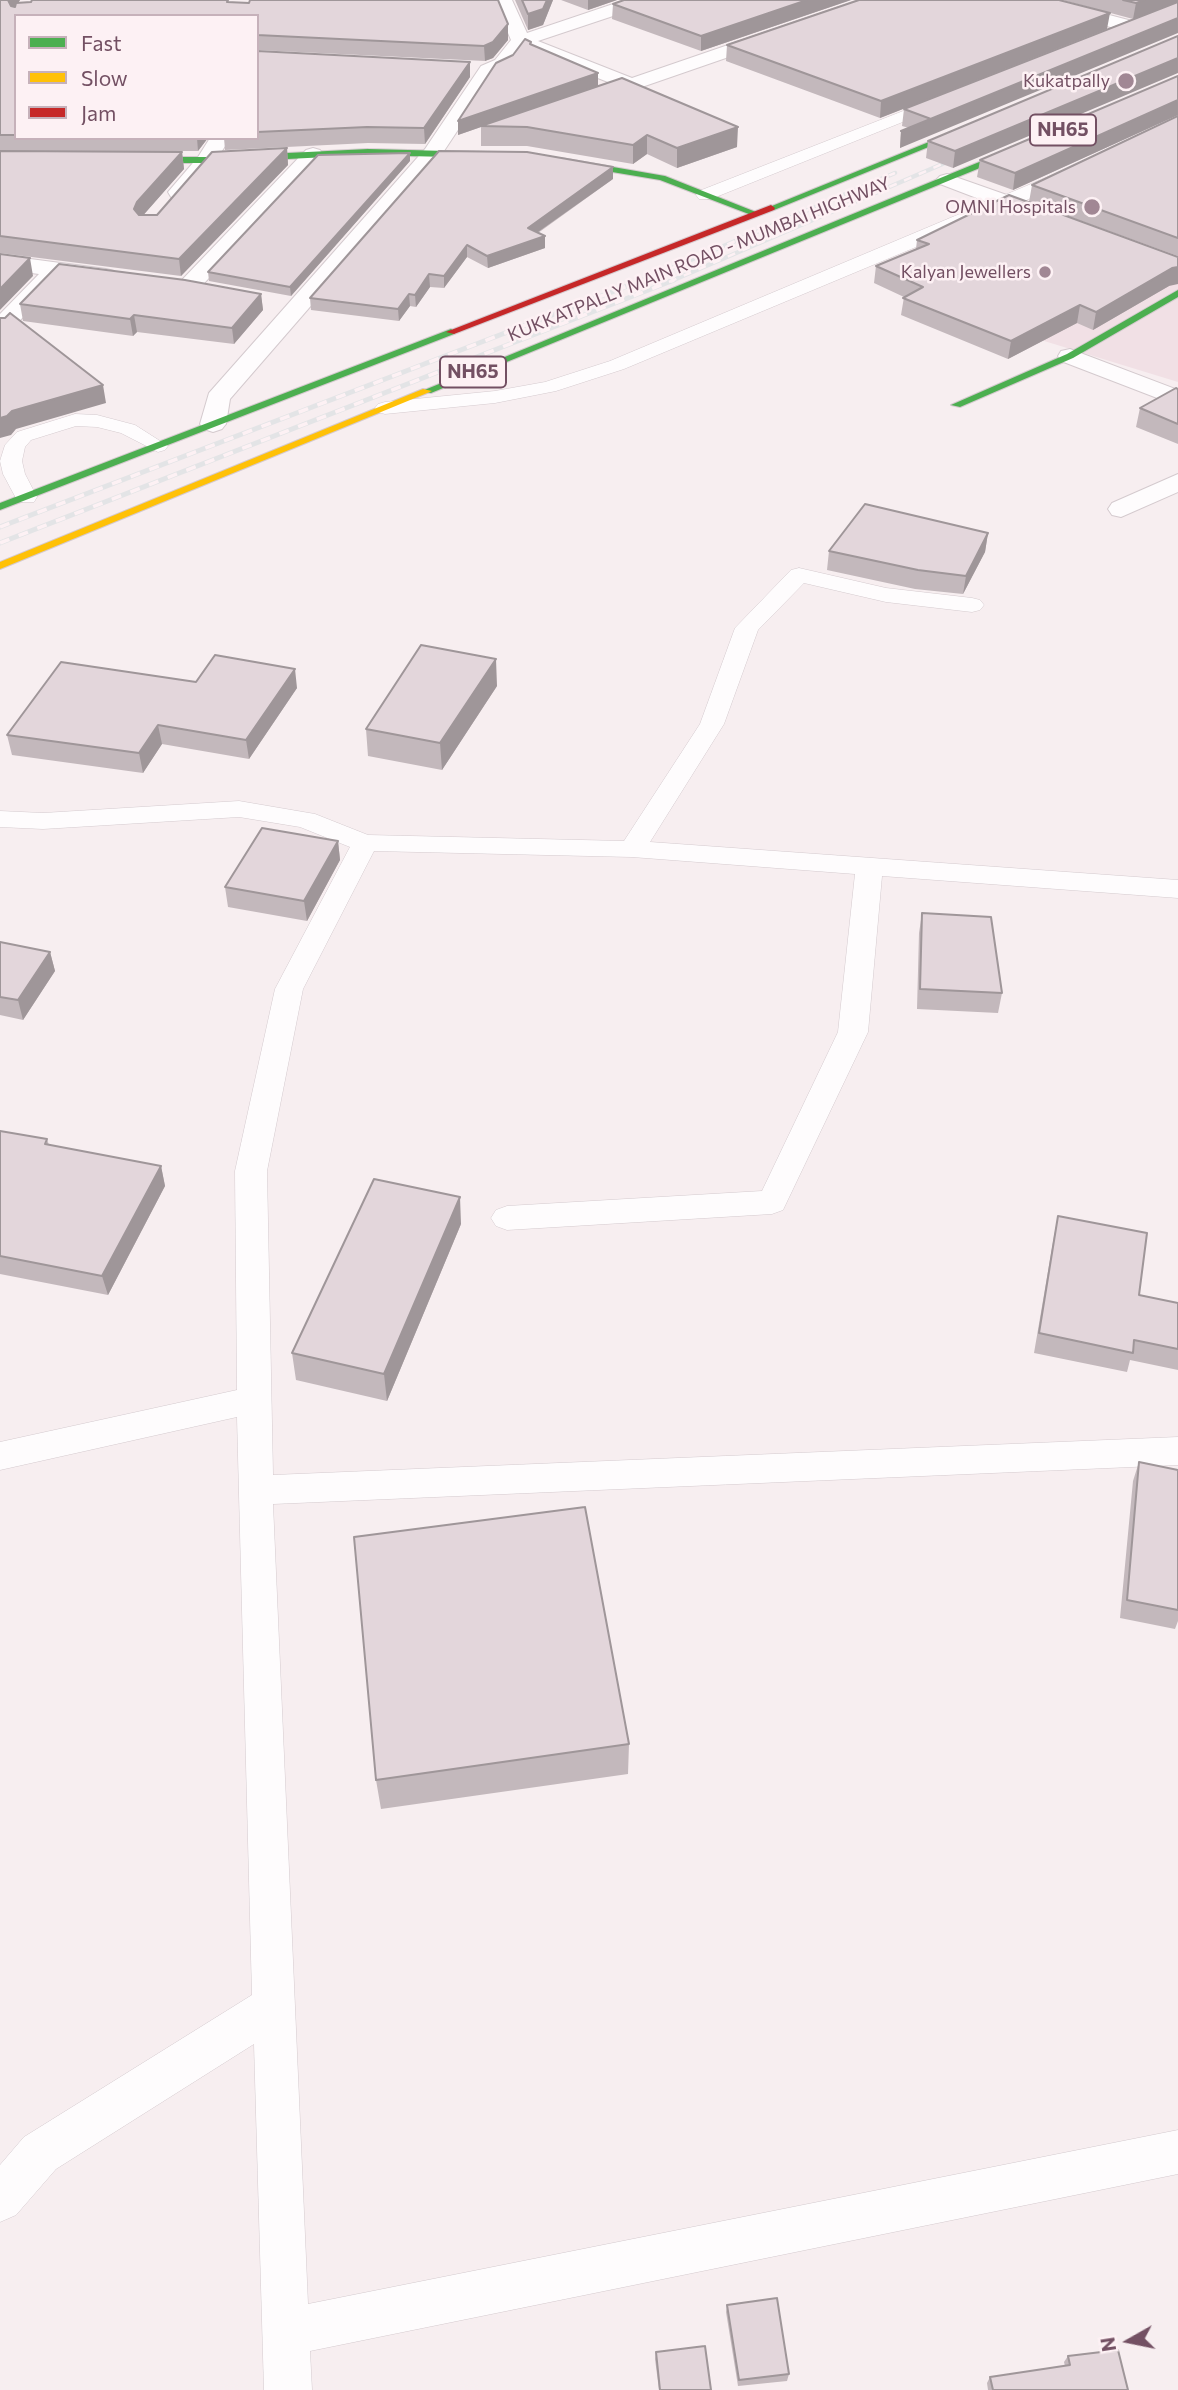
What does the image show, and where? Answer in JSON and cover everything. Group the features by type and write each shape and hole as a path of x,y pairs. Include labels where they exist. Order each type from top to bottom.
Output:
{"main road":[{"name":"KUKKATPALLY MAIN ROAD - MUMBAI HIGHWAY","path":"0,507 757,214 986,122"},
{"name":"KUKKATPALLY MAIN ROAD - MUMBAI HIGHWAY","path":"0,566 1037,141"},
{"path":"114,160 207,160 313,154 500,155"},
{"path":"541,158 662,178 757,214"},
{"path":"956,405 1070,356 1178,293"}],"street":[{"path":"503,0 520,41 632,85"},
{"path":"461,69 488,70 504,63 506,56 520,41 643,0"},
{"path":"570,106 876,0"},
{"path":"1031,0 1135,24"},
{"path":"213,424 218,398 433,153 488,70"},
{"path":"433,153 483,136"},
{"path":"166,206 207,160 219,140"},
{"path":"188,287 313,154"},
{"path":"947,180 1069,225"},
{"path":"0,262 122,278"},
{"path":"0,328 56,269"},
{"path":"161,284 212,292"},
{"path":"274,302 298,307"},
{"path":"1070,356 1178,400"},
{"path":"1121,509 1178,482"}],"lane":[{"path":"1106,36 1135,24"},
{"path":"705,195 957,94"},
{"path":"385,408 495,397 550,387 617,365 1008,202 1081,168"},
{"path":"26,497 14,474 11,460 15,446 24,436 75,420 97,421 128,429 158,446"},
{"path":"632,849 712,724 747,628 799,575 886,595 972,605"},
{"path":"0,820 43,821 239,809 306,820 365,843 632,849 1178,889"},
{"path":"288,2390 254,1490 250,1171 289,989 365,843"},
{"path":"507,1219 772,1202 853,1032 869,867"},
{"path":"0,1456 253,1399"},
{"path":"254,1490 1178,1451"},
{"path":"0,2199 40,2154 273,2007"},
{"path":"286,2332 1178,2152"}],"shaded area":[{"path":"1178,170 1178,382 943,310"}],"building":[{"path":"0,0 8,0 11,6 15,7 16,3 32,0 228,0 227,2 249,3 250,0 498,0 508,24 493,42 484,46 259,35 259,14 14,14 14,135 0,135"},
{"path":"522,0 547,0 543,9 528,14"},
{"path":"624,0 807,0 701,36 613,4"},
{"path":"859,0 1059,0 1110,13 881,101 727,45"},
{"path":"1123,0 1145,0 1136,3"},
{"path":"1178,2 1178,18 931,119 904,109"},
{"path":"1178,36 1178,58 955,151 928,141"},
{"path":"525,39 531,42 530,44 598,73 458,121 496,63 513,55"},
{"path":"259,51 470,62 424,128 367,127 259,132"},
{"path":"1178,76 1178,100 1015,173 980,160"},
{"path":"622,78 738,127 677,148 647,135 633,145 527,127 481,126"},
{"path":"1178,116 1178,238 1032,185"},
{"path":"287,148 179,259 0,236 0,151 182,152 137,202 134,209 139,215 157,215 212,152"},
{"path":"439,151 527,152 613,167 528,228 545,236 487,256 467,245 444,276 429,274 415,295 409,294 398,309 310,298"},
{"path":"410,153 290,287 208,272 318,155"},
{"path":"1009,195 1178,257 1178,267 1096,312 1080,305 1011,341 903,298 923,287 876,266 929,244 917,240"},
{"path":"0,254 30,258 0,289"},
{"path":"59,264 185,280 261,294 232,328 134,315 130,319 20,304"},
{"path":"10,313 103,385 12,411 0,418 0,318 5,318"},
{"path":"1176,388 1178,424 1140,408"},
{"path":"865,504 988,533 966,576 918,570 829,551"},
{"path":"421,645 496,659 440,743 366,729"},
{"path":"215,655 295,669 246,740 158,725 139,753 7,735 61,662 196,682"},
{"path":"262,828 338,841 304,901 225,887"},
{"path":"922,913 991,917 1002,993 920,989"},
{"path":"0,942 50,952 18,1000 0,997"},
{"path":"0,1131 47,1139 45,1144 161,1166 102,1276 0,1256"},
{"path":"374,1179 460,1197 384,1374 292,1353"},
{"path":"1058,1216 1147,1233 1139,1295 1178,1303 1178,1349 1134,1340 1133,1353 1039,1333"},
{"path":"1139,1462 1178,1470 1178,1610 1127,1600"},
{"path":"585,1507 629,1744 376,1780 354,1537"},
{"path":"777,2298 789,2374 739,2380 727,2305"},
{"path":"705,2346 711,2390 660,2390 656,2352"},
{"path":"1118,2350 1128,2390 993,2390 990,2377 1070,2365 1068,2356"}],"railway":[{"path":"670,281 961,156"},
{"path":"639,282 895,173"},
{"path":"0,527 643,280"},
{"path":"670,281 674,280"},
{"path":"0,543 670,281"}],"traffic: fast":[{"path":"771,208 976,126"},
{"path":"427,391 1028,145"},
{"path":"132,160 207,160 368,152 488,155"},
{"path":"561,161 662,178 757,214"},
{"path":"956,405 1070,356 1178,293"},
{"path":"0,507 451,332"}],"traffic: slow":[{"path":"0,566 427,391"}],"traffic: jam":[{"path":"451,332 771,208"}],"place":[{"name":"Kukatpally","path":"1126,81"},
{"name":"OMNI Hospitals","path":"1092,207"},
{"name":"Kalyan Jewellers","path":"1045,272"}]}
